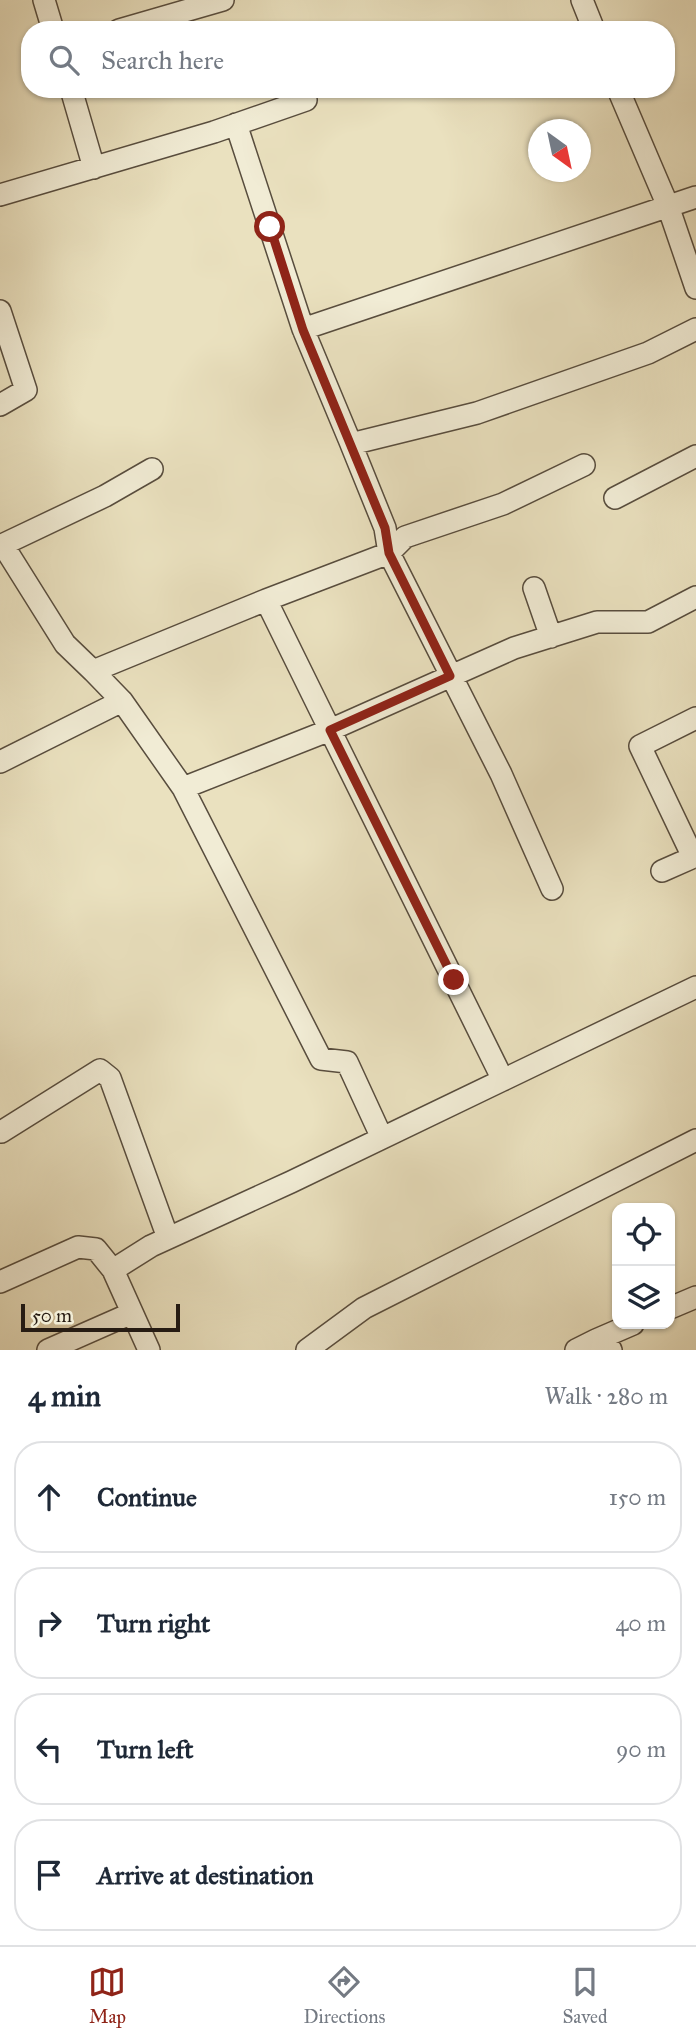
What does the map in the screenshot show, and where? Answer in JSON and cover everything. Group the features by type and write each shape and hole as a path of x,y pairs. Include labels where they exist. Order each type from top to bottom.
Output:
{"street":[{"path":"44,0 50,21"},
{"path":"150,21 223,0"},
{"path":"582,0 590,21"},
{"path":"74,98 94,168"},
{"path":"622,98 668,206 696,288"},
{"path":"0,195 236,124 306,100"},
{"path":"236,124 303,330 385,528 389,553 501,774 552,889"},
{"path":"303,330 696,197"},
{"path":"0,312 26,390 0,405"},
{"path":"351,444 477,413 648,352 696,329"},
{"path":"615,498 696,456"},
{"path":"93,671 389,553 405,537 503,505 584,464"},
{"path":"152,469 105,496 1,545 65,644 122,701 183,788 321,1059 347,1062 382,1138"},
{"path":"534,588 551,637"},
{"path":"183,788 330,730 514,648 597,622 648,622 696,597"},
{"path":"266,600 503,1080"},
{"path":"0,762 122,701"},
{"path":"662,871 694,856 640,746 696,718"},
{"path":"113,1270 150,1246 696,987"},
{"path":"0,1131 100,1070 110,1078 168,1238"},
{"path":"307,1350 364,1308 696,1140"},
{"path":"0,1282 78,1247 96,1249 113,1270 149,1350"},
{"path":"675,1306 696,1297"},
{"path":"48,1350 132,1313"},
{"path":"576,1350 603,1345 627,1329"}],"route":[{"path":"270,227 303,330 385,528 389,553 450,676 330,730 454,980"}]}
